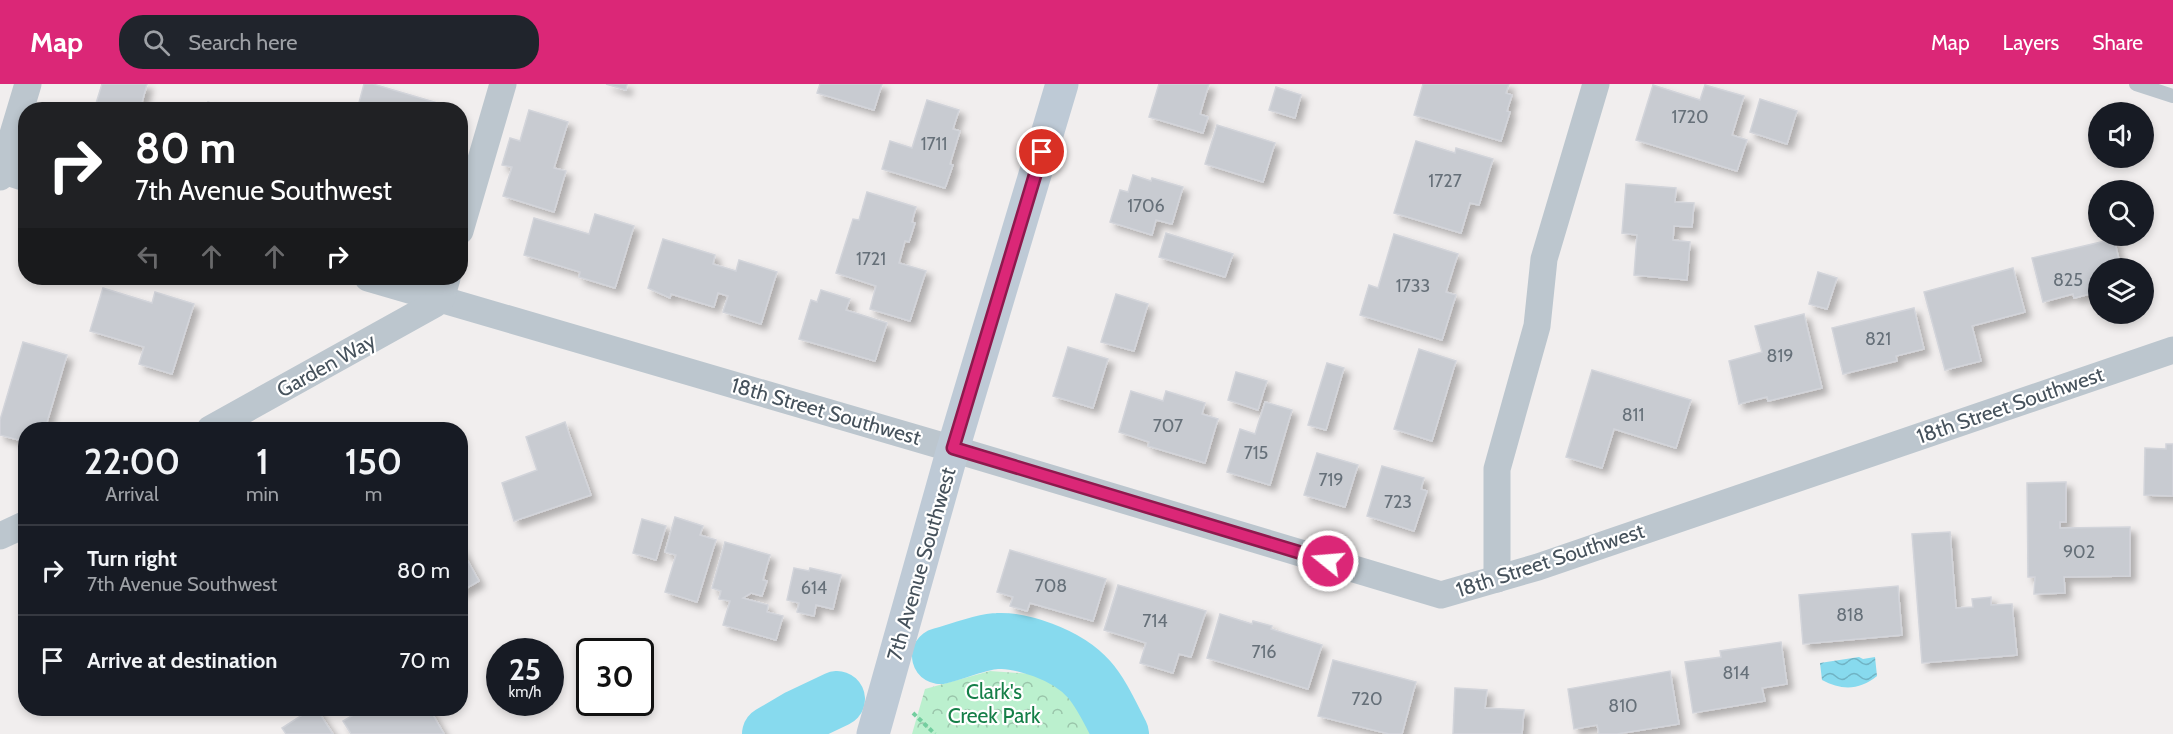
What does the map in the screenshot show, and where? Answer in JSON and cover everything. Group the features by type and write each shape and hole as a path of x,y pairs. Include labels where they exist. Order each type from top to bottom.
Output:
{"street":[{"path":"24,102 28,84"},
{"path":"468,204 503,84"},
{"name":"7th Avenue Southwest","path":"874,729 953,448 1062,84"},
{"path":"1497,579 1497,469 1537,326 1544,259 1596,84"},
{"path":"7,174 18,127"},
{"name":"18th Street Southwest","path":"421,285 444,288 953,448 1441,595 1538,567 2173,350"},
{"name":"Garden Way","path":"223,422 435,304 444,288"},
{"path":"0,536 18,528"}],"lane":[{"path":"2136,84 2173,96"}],"path":[{"path":"912,712 935,734"}],"green space":[{"name":"Clark's Creek Park","path":"990,671 1047,675 1087,708 1100,734 912,734 925,689"},
{"path":"837,699 827,734 770,734 799,717"}],"water":[{"path":"1859,657 1863,659 1875,657 1877,676 1871,681 1857,686 1844,687 1822,680 1820,663"}],"building":[{"path":"102,84 147,84 142,102 96,102"},
{"path":"364,84 373,84 434,102 359,102"},
{"path":"606,84 627,84 626,90"},
{"path":"820,84 882,84 874,110 817,93"},
{"path":"1159,84 1209,84 1200,114 1208,117 1203,133 1149,117"},
{"path":"1423,84 1509,84 1506,93 1512,95 1507,111 1510,112 1501,141 1414,115"},
{"path":"1653,85 1700,100 1705,85 1744,96 1732,135 1747,140 1737,171 1636,140"},
{"path":"1276,87 1301,95 1295,118 1269,110"},
{"path":"1760,99 1797,111 1787,144 1750,132"},
{"path":"927,100 959,110 953,129 960,131 950,164 953,165 945,188 882,169 890,141 912,148"},
{"path":"529,110 568,122 554,168 566,171 554,212 503,196 512,167 502,165 510,138 520,141"},
{"path":"1217,125 1275,143 1263,182 1205,164"},
{"path":"1416,141 1455,153 1456,148 1493,159 1479,205 1470,203 1461,233 1394,213"},
{"path":"1133,175 1183,187 1172,224 1156,220 1152,235 1110,222 1120,190 1128,192"},
{"path":"1626,184 1676,188 1675,202 1694,203 1692,227 1674,226 1673,240 1690,242 1687,280 1634,275 1637,235 1622,233"},
{"path":"867,192 916,207 912,222 915,223 909,242 905,241 899,263 926,271 910,321 870,309 876,286 836,273 853,219 859,220"},
{"path":"595,214 634,226 615,288 579,277 580,272 524,255 534,218 589,234"},
{"path":"1166,233 1233,254 1225,277 1159,257"},
{"path":"1394,234 1458,254 1446,292 1456,295 1442,340 1360,315 1369,285 1378,288"},
{"path":"663,239 715,255 713,264 736,271 739,260 777,272 761,324 723,312 728,296 718,293 714,307 671,294 670,298 648,288"},
{"path":"2088,245 2116,246 2119,258 2088,258 2088,294 2074,298 2073,294 2043,302 2032,258"},
{"path":"2013,268 2025,312 1972,326 1981,361 1945,370 1924,292"},
{"path":"1818,272 1837,278 1827,309 1809,304"},
{"path":"103,288 152,303 155,292 194,304 172,374 139,364 144,347 90,331"},
{"path":"821,290 850,299 846,310 887,323 875,361 799,339 811,300 817,302"},
{"path":"1116,294 1148,304 1134,351 1101,342"},
{"path":"1914,308 1924,349 1896,356 1897,361 1843,374 1832,328"},
{"path":"1804,314 1822,388 1768,401 1767,397 1739,404 1729,361 1762,352 1755,326"},
{"path":"23,342 67,355 47,422 18,422 18,440 0,435 0,420"},
{"path":"1068,347 1108,359 1093,408 1053,396"},
{"path":"1419,349 1456,361 1432,441 1394,429"},
{"path":"1327,363 1344,368 1326,430 1308,425"},
{"path":"1592,370 1691,400 1676,448 1614,429 1602,468 1566,457"},
{"path":"1236,372 1267,381 1258,410 1228,400"},
{"path":"1131,391 1163,401 1166,391 1205,403 1202,414 1218,419 1205,463 1148,446 1149,442 1119,432"},
{"path":"1265,402 1292,410 1270,485 1227,472 1240,429 1255,434"},
{"path":"565,422 591,495 514,521 502,483 537,470 526,437"},
{"path":"2166,444 2173,444 2173,496 2144,495 2145,448 2166,449"},
{"path":"1317,453 1358,465 1345,507 1304,495"},
{"path":"1382,466 1424,478 1421,489 1427,491 1414,531 1367,516"},
{"path":"2066,482 2066,522 2060,522 2060,528 2130,527 2130,576 2064,577 2065,593 2034,594 2035,577 2028,577 2027,483"},
{"path":"675,517 703,526 700,535 716,540 697,602 665,592 676,555 665,552"},
{"path":"642,519 666,526 656,560 633,553"},
{"path":"1950,532 1956,608 1973,607 1972,599 1991,597 1991,605 2012,604 2017,655 1922,663 1912,534"},
{"path":"725,542 770,555 763,580 767,581 762,596 751,593 743,598 768,605 767,612 783,616 776,640 723,625 730,601 719,599 721,591 712,588"},
{"path":"1010,550 1106,579 1093,621 1030,603 1027,611 1010,606 1013,597 997,592"},
{"path":"468,561 479,581 468,587"},
{"path":"794,568 809,571 810,568 841,575 833,609 816,605 814,616 797,612 799,603 787,600"},
{"path":"1118,585 1206,611 1191,657 1179,654 1173,673 1140,663 1146,643 1104,630"},
{"path":"1898,586 1902,635 1803,644 1799,595"},
{"path":"1220,614 1252,624 1253,621 1272,626 1271,629 1322,645 1308,689 1207,658"},
{"path":"1781,642 1787,684 1762,688 1765,701 1693,713 1685,662 1721,657 1720,651"},
{"path":"1333,660 1416,682 1402,734 1389,734 1318,716"},
{"path":"1670,671 1679,724 1617,734 1599,734 1597,725 1574,729 1568,689"},
{"path":"1455,688 1487,690 1485,708 1524,710 1522,734 1453,734"},
{"path":"301,716 321,716 333,734 286,734 282,728"},
{"path":"351,716 434,716 444,734 351,734 343,721"}],"waterway":[{"path":"940,656 992,641 1015,642 1043,650 1059,657 1083,673 1099,693 1121,734"},
{"path":"770,734 837,699"}],"route":[{"path":"1042,152 953,448 1328,561"}]}
